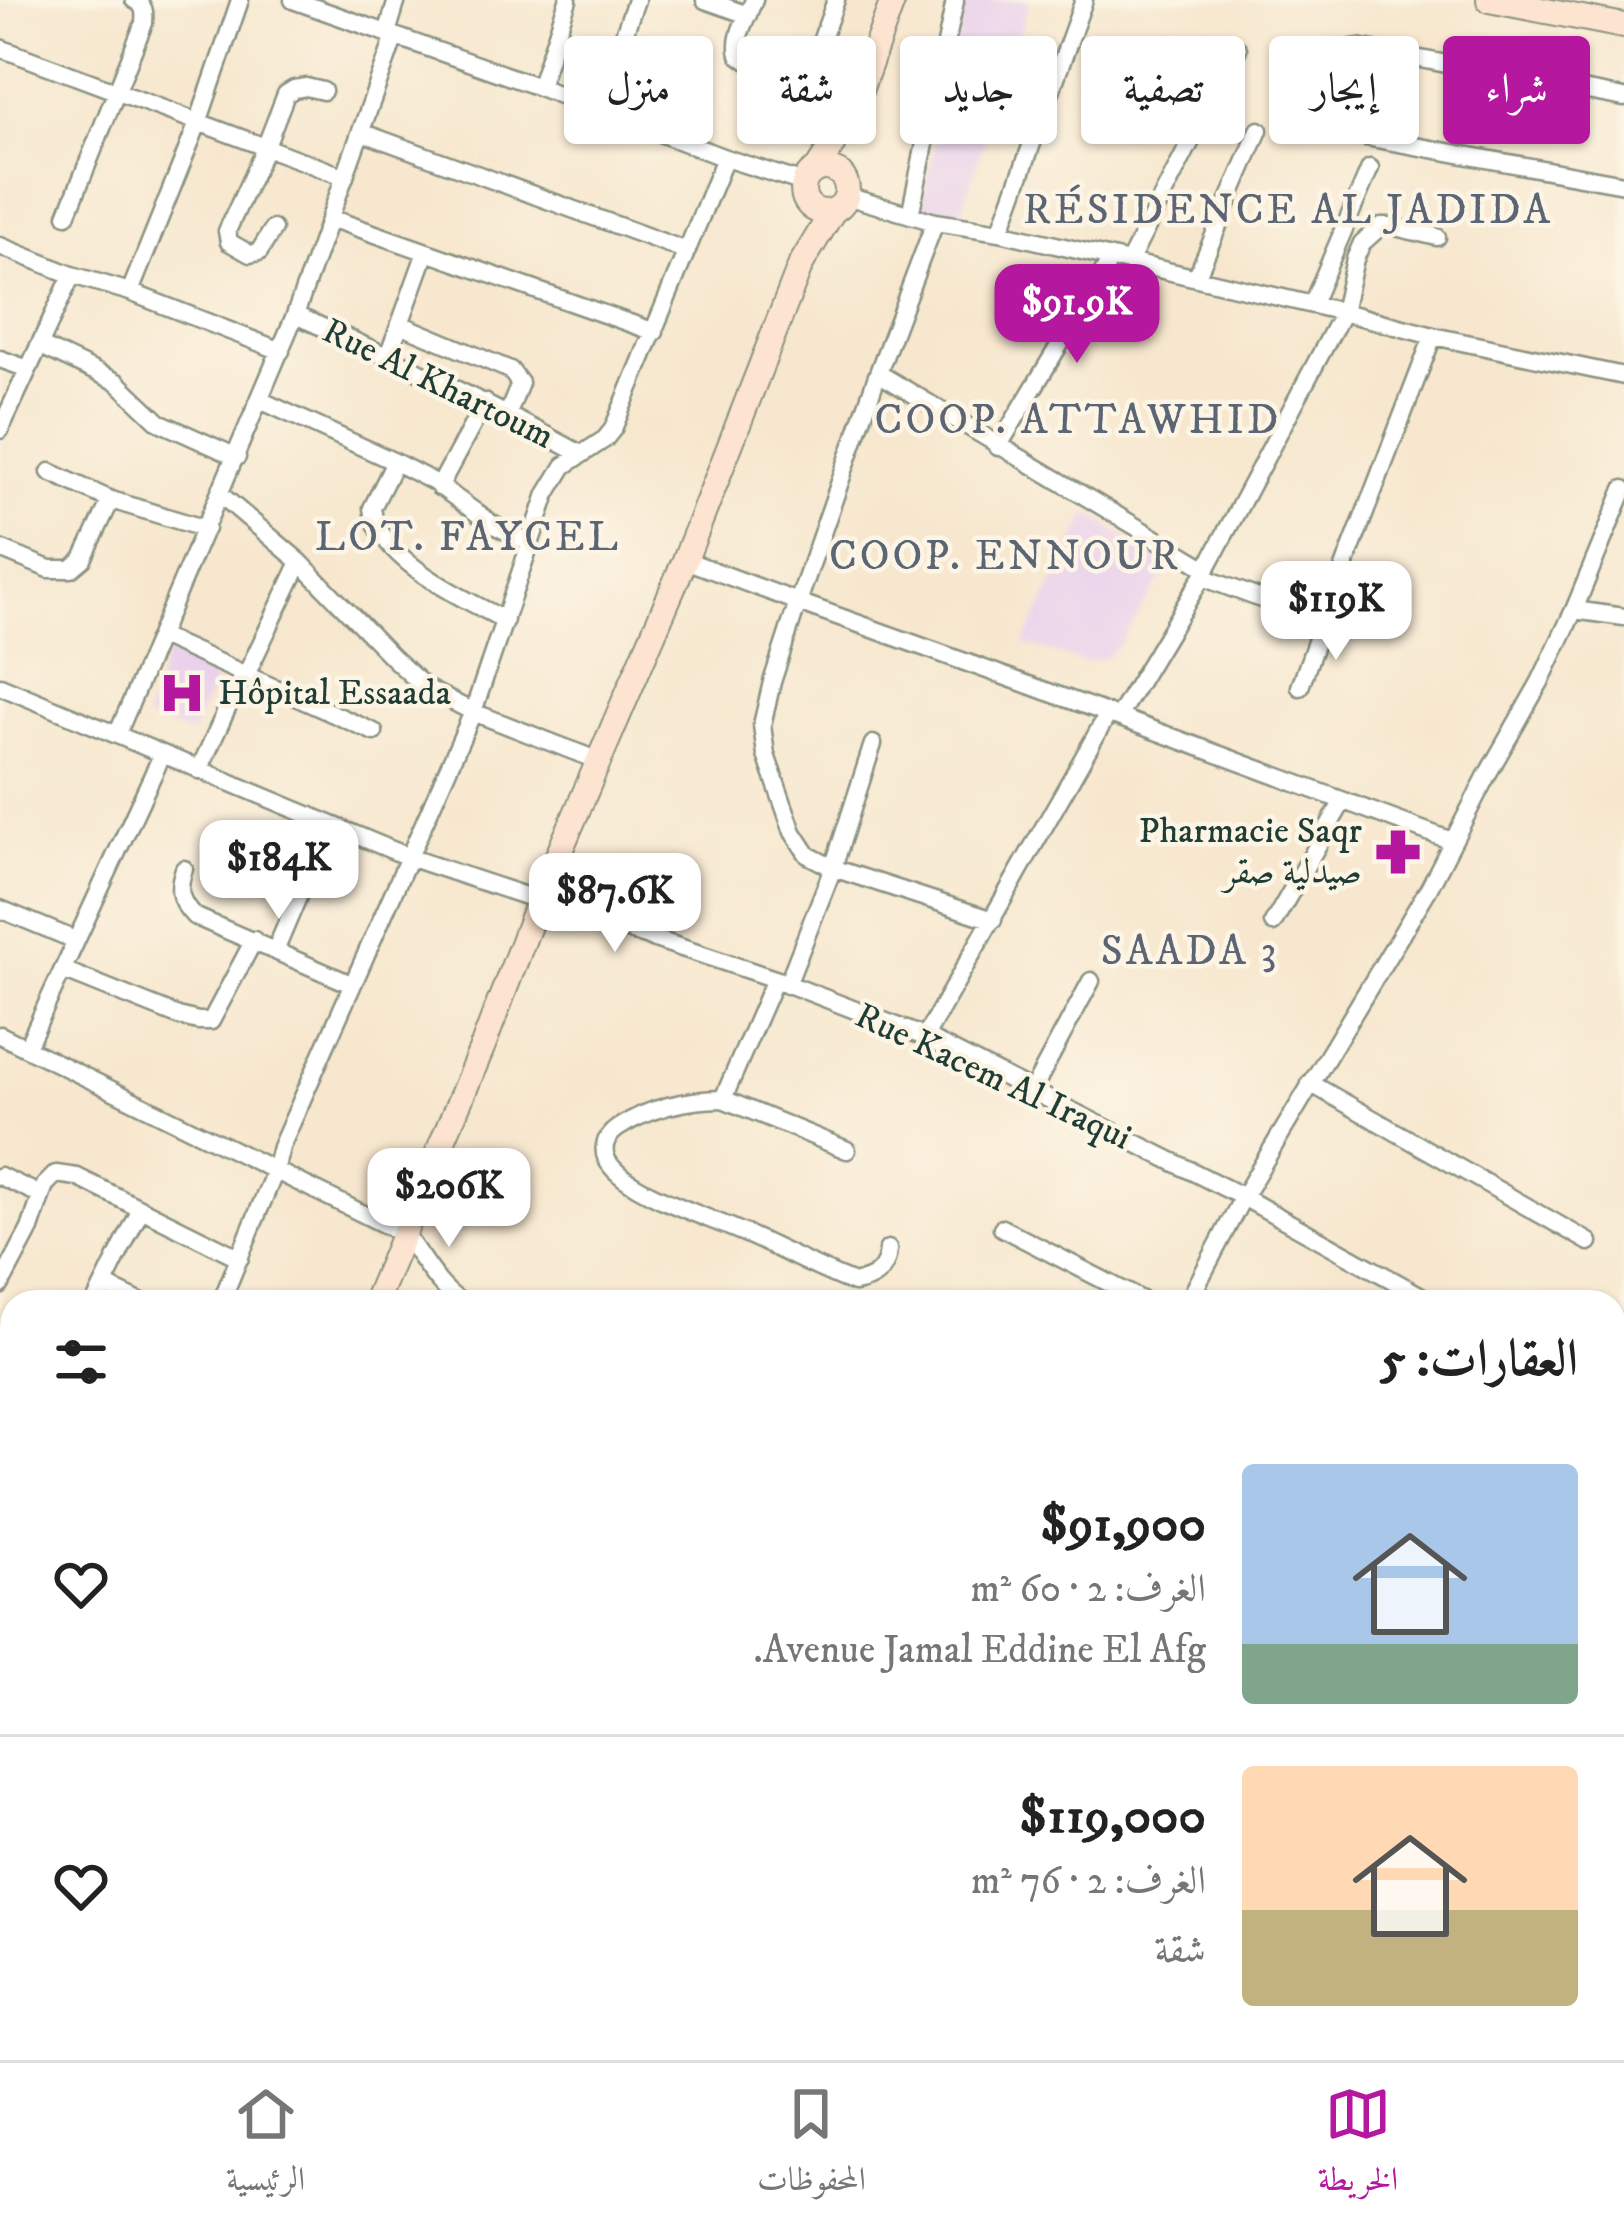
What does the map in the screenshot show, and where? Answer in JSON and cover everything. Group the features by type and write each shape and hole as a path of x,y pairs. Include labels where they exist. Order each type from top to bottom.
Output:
{"street":[{"path":"67,214 144,23 145,11 134,0"},
{"path":"130,292 240,0"},
{"path":"293,0 725,158 809,184 821,212 841,195"},
{"path":"117,735 296,315 361,132 397,0"},
{"path":"539,88 568,0"},
{"path":"624,36 636,0"},
{"path":"705,0 751,8 739,36"},
{"path":"823,36 836,0"},
{"path":"876,46 893,0"},
{"path":"1000,232 1084,0"},
{"path":"1489,0 1624,26"},
{"path":"910,215 955,1"},
{"path":"1624,98 1358,47 1337,55 1332,63 1323,115 1333,127 1360,137 1624,184"},
{"path":"0,48 345,177"},
{"path":"273,229 259,252 250,254 230,242 227,231 286,94 306,87 323,91"},
{"path":"1196,278 1259,130"},
{"path":"361,132 687,251"},
{"path":"801,264 809,184 832,144"},
{"path":"380,1290 538,902 685,560 801,264 841,195 848,144"},
{"path":"998,447 1120,260 1185,144"},
{"path":"225,1290 281,1147 473,712 556,477 613,429 725,158"},
{"path":"1312,304 1370,167"},
{"path":"809,184 829,168 841,195 935,222 1000,232 1624,376"},
{"path":"330,218 655,332"},
{"path":"935,222 798,602 762,725 766,754 793,832 808,855 833,868 994,920"},
{"path":"925,1037 1113,715 1205,573 1343,312 1362,243 1381,226 1437,237"},
{"path":"0,246 280,351"},
{"path":"388,355 426,252"},
{"path":"0,430 71,275"},
{"name":"Rue Al Khartoum","path":"296,315 485,402 581,454"},
{"path":"400,324 510,370 520,383 508,414"},
{"path":"1300,687 1433,335"},
{"path":"39,345 117,382 159,422 237,457"},
{"path":"0,359 28,369"},
{"path":"878,373 1205,573 1323,622"},
{"path":"260,400 395,462 530,543"},
{"path":"440,487 485,402"},
{"path":"395,462 372,508 379,530 436,584 505,620"},
{"path":"50,472 111,500 206,529"},
{"path":"1194,1290 1243,1197 1429,888 1540,682 1624,489"},
{"path":"221,495 300,562 426,688 473,712 599,761"},
{"path":"0,549 50,568 71,569 83,559 111,500"},
{"path":"685,560 1452,842"},
{"path":"199,770 300,562"},
{"path":"1574,610 1624,617"},
{"path":"160,636 374,732"},
{"name":"Rue Kacem Al Iraqui","path":"0,686 411,858 781,982 925,1037 1243,1197 1410,1290"},
{"path":"723,1099 833,868 873,744"},
{"path":"27,1048 162,755"},
{"path":"1273,923 1343,801"},
{"path":"277,949 328,826"},
{"path":"184,869 179,892 194,916 351,984"},
{"path":"0,909 76,940"},
{"path":"63,970 178,1016 211,1021 254,940"},
{"path":"1031,1091 1091,981"},
{"path":"0,1035 404,1234 446,1290"},
{"path":"1310,1083 1589,1242"},
{"path":"847,1150 723,1099 699,1099 628,1122 610,1134 604,1156 613,1169 650,1192 854,1283 873,1278 883,1269 888,1249"},
{"path":"0,1286 53,1175 77,1177 240,1258"},
{"path":"0,1176 41,1195"},
{"path":"101,1290 141,1209"},
{"path":"1002,1228 1123,1290"}],"shaded area":[{"path":"966,0 1030,0 1018,36 958,36"},
{"path":"935,144 983,144 957,225 919,217"},
{"path":"1088,513 1169,565 1122,641 1105,658 1084,662 1024,644"},
{"name":"Hôpital Essaada","path":"169,646 221,666 191,734 145,719"}],"place":[{"name":"Hôpital Essaada","path":"182,693"},
{"name":"Pharmacie Saqr صيدلية صقر","path":"1398,852"}],"district":[{"name":"RÉSIDENCE AL JADIDA","path":"1288,211"},
{"name":"COOP. ATTAWHID","path":"1078,421"},
{"name":"LOT. FAYCEL","path":"468,538"},
{"name":"COOP. ENNOUR","path":"1005,557"},
{"name":"SAADA 3","path":"1190,952"}]}
